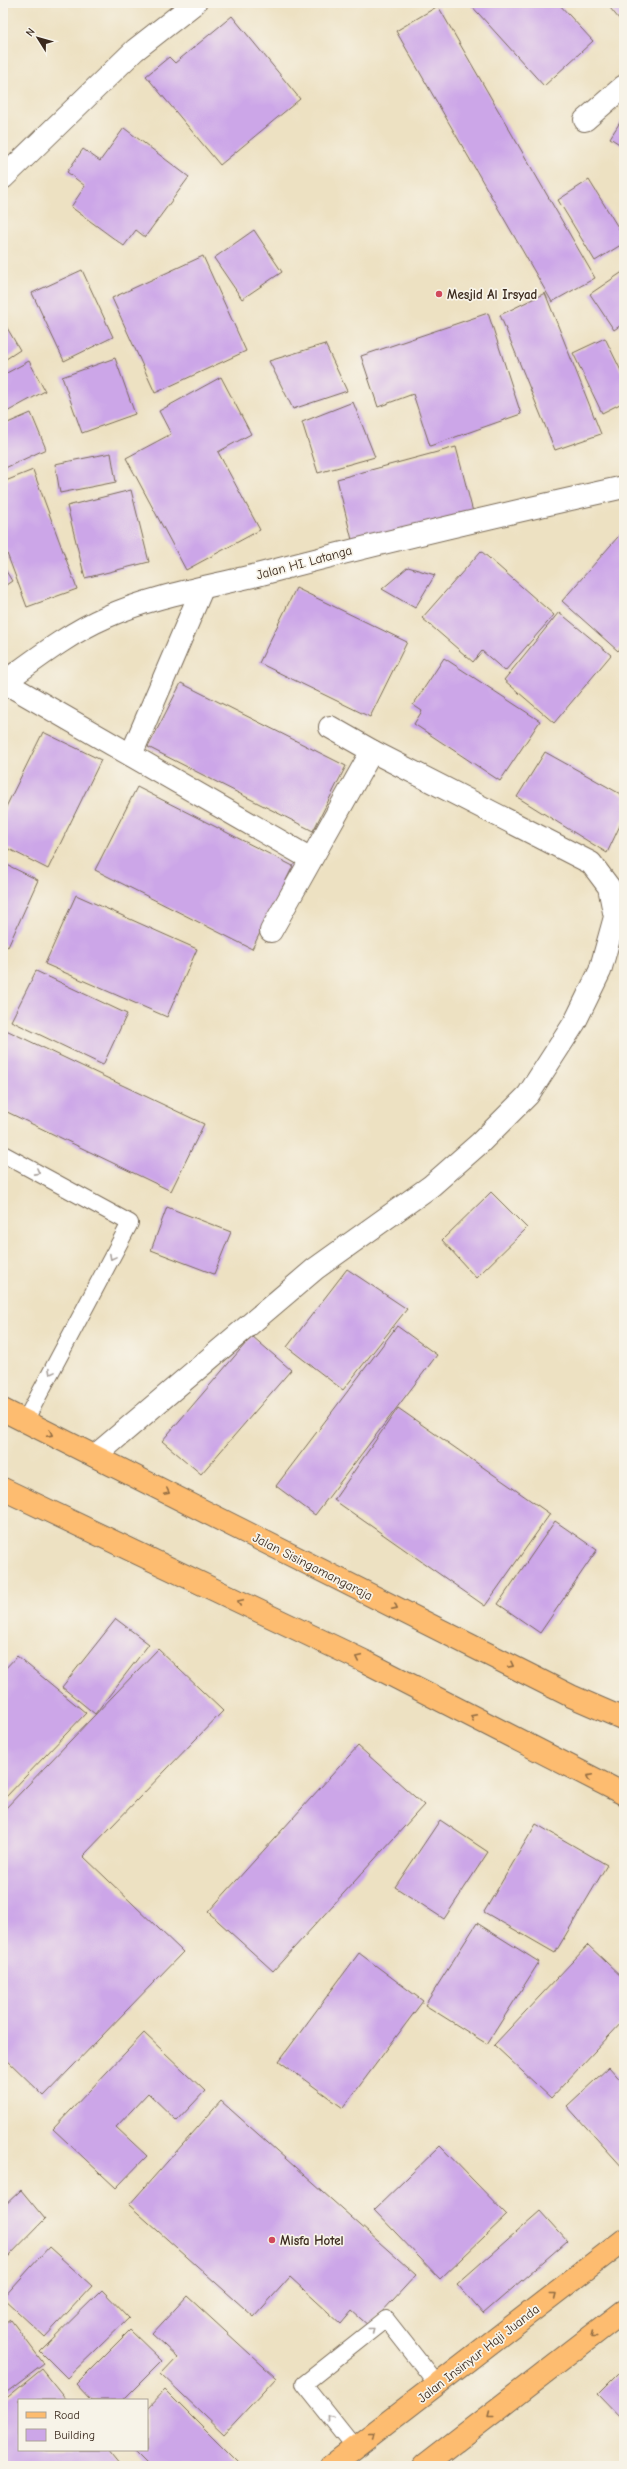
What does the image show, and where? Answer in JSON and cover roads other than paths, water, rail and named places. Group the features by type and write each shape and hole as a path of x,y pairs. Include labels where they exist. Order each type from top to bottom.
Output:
{"main road":[{"name":"Jalan Sisingamangaraja","path":"3,1410 571,1696 624,1719"},
{"path":"3,1489 366,1662 624,1794"},
{"name":"Jalan Insinyur Haji Juanda","path":"331,2466 624,2240"},
{"path":"424,2466 624,2312"}],"street":[{"path":"3,178 135,50 195,3"},
{"path":"585,120 624,86"},
{"name":"Jalan HI. Latanga","path":"3,682 56,645 107,616 162,597 202,589 416,533 624,487"},
{"path":"131,755 202,589"},
{"path":"3,682 311,859"},
{"path":"95,1456 315,1269 431,1186 480,1143 528,1095 575,1022 600,971 615,917 609,887 591,863 372,752 330,727"},
{"path":"271,931 372,752"}],"lane":[{"path":"3,1154 130,1223 25,1421"},
{"path":"355,2448 304,2384 386,2319 437,2384"}],"place":[{"name":"Mesjid Al Irsyad","path":"439,294"},
{"name":"Misfa Hotel","path":"272,2240"}]}
